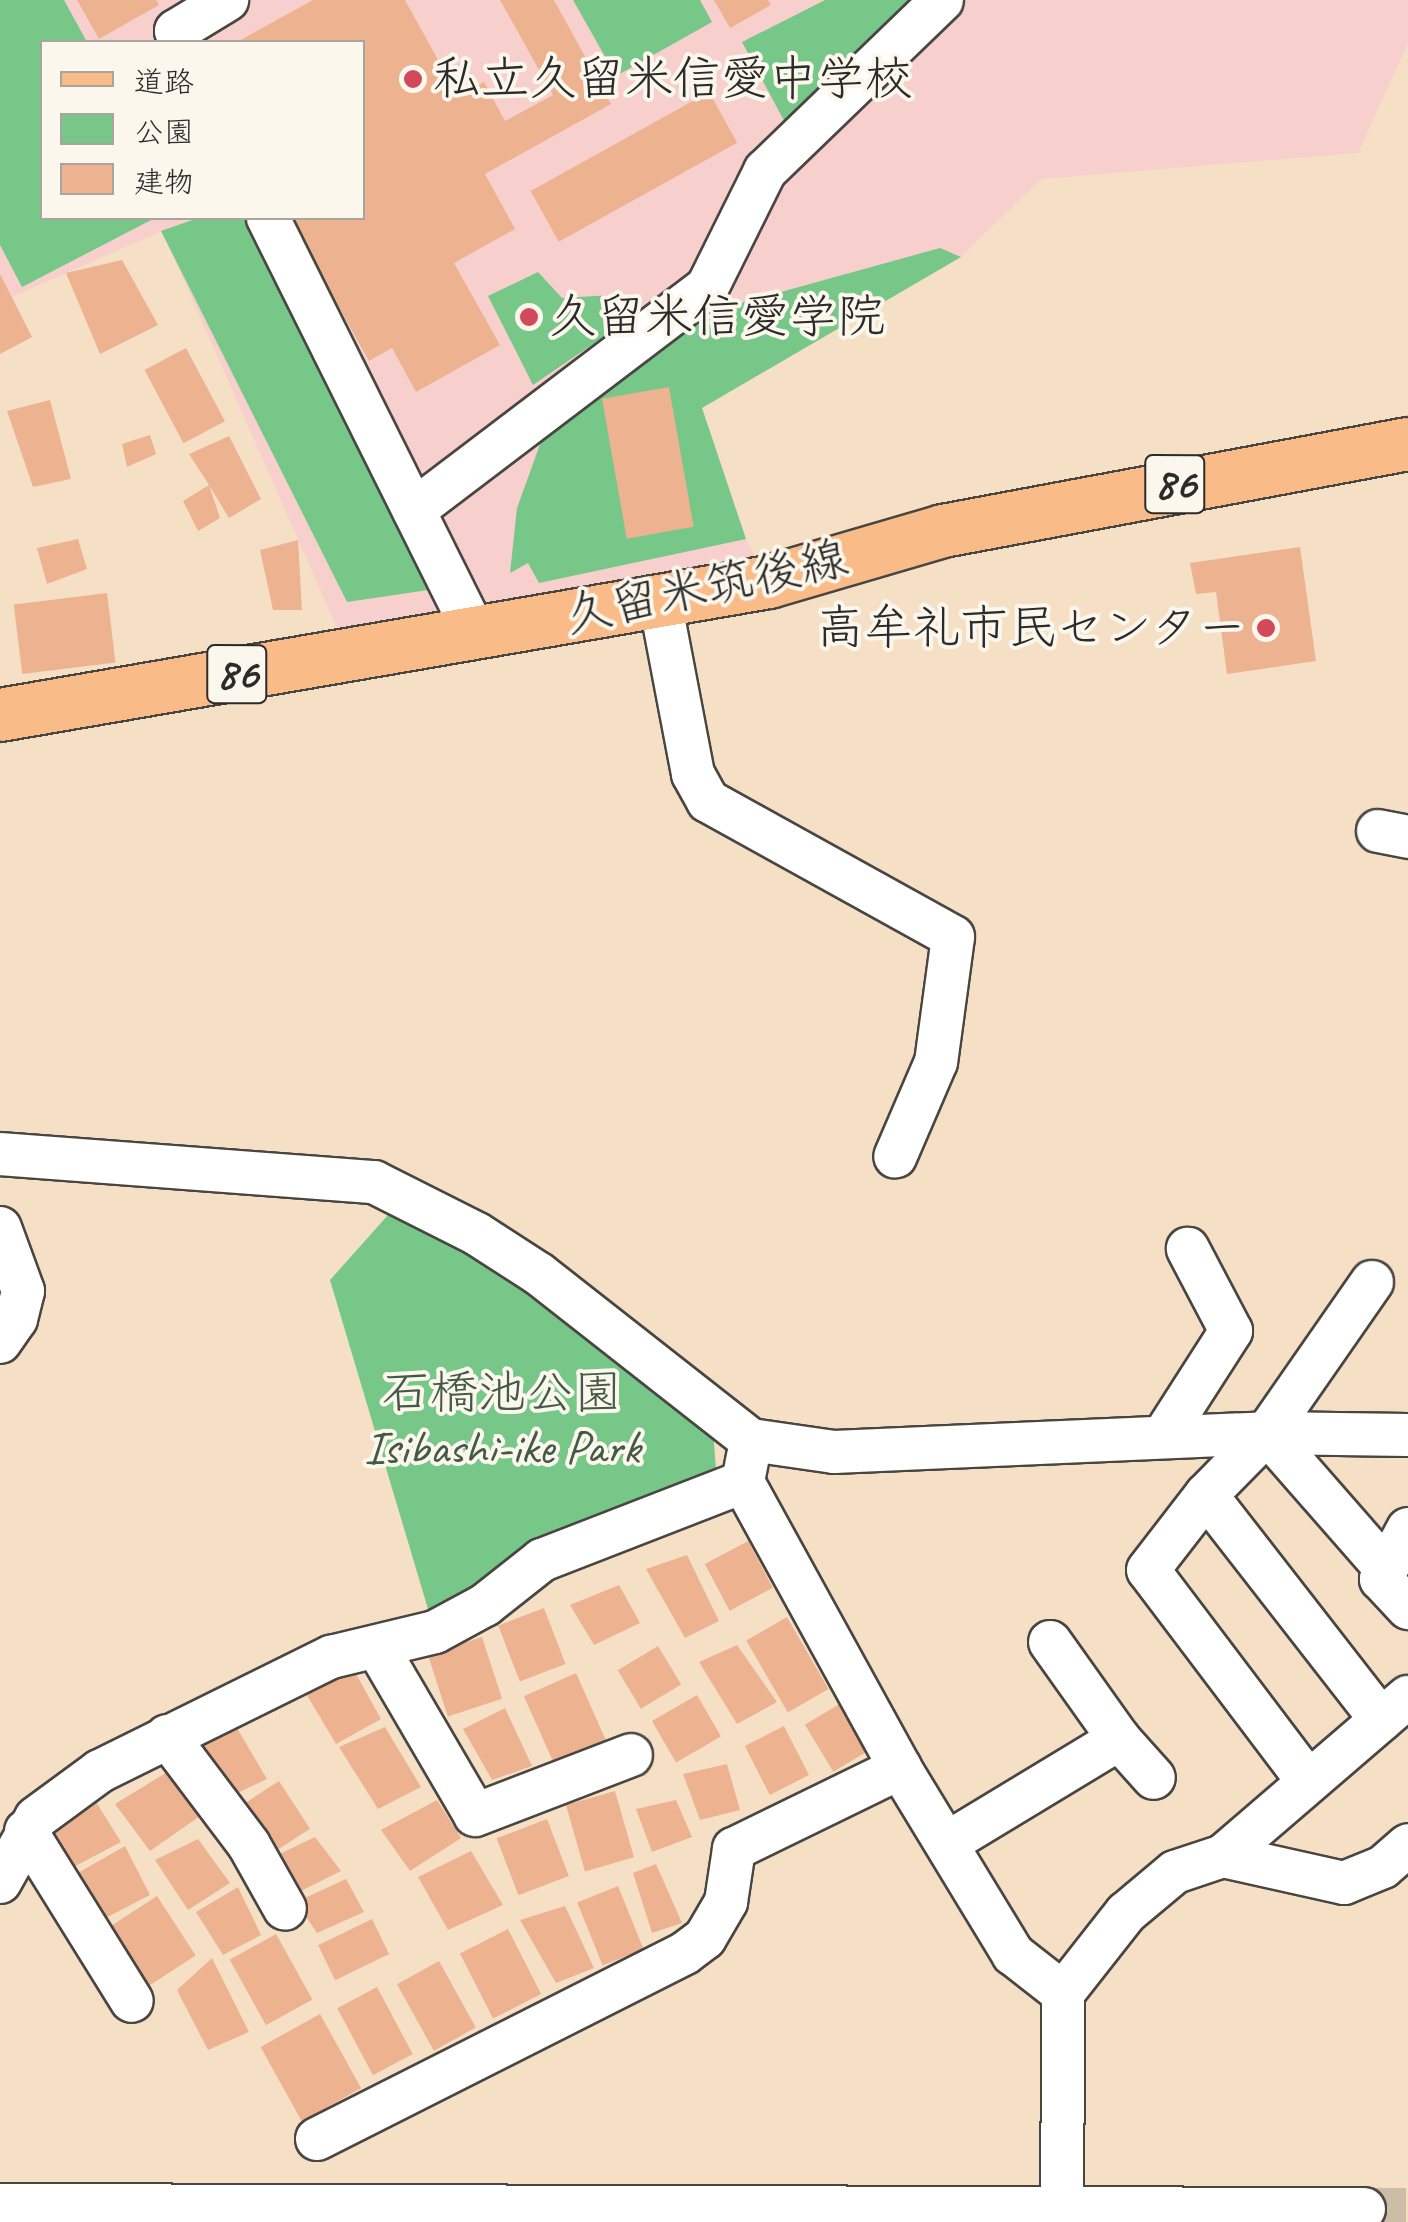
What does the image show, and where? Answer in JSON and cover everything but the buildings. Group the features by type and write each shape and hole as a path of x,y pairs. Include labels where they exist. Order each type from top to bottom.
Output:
{"main road":[{"name":"久留米筑後線","path":"1,708 770,582 962,528 1408,444"}],"street":[{"path":"180,40 176,32 227,0"},
{"path":"414,510 708,288 765,170 942,0"},
{"path":"269,220 475,633"},
{"path":"660,601 693,774 708,801 953,937 936,1062 896,1157"},
{"path":"0,1154 374,1182 477,1234 539,1274 751,1440 834,1452 1267,1433 1408,1435"},
{"path":"0,1228 23,1291 16,1319 0,1342"},
{"path":"1163,1437 1231,1331 1188,1249"},
{"path":"1307,1780 1148,1570 1206,1495 1267,1433 1372,1282"},
{"path":"1267,1433 1386,1568"},
{"path":"751,1440 743,1482 900,1768 949,1842 1013,1954 1063,1993"},
{"path":"0,1882 26,1832 100,1771 331,1656 436,1632 485,1605 542,1560 743,1482"},
{"path":"1062,2216 1063,1993 1126,1913 1175,1872 1223,1856 1394,1709 1206,1495"},
{"path":"1408,1529 1381,1579 1408,1608"},
{"path":"1050,1642 1119,1739 1154,1778"},
{"path":"376,1647 475,1815 631,1755"},
{"path":"167,1736 249,1846 285,1909"},
{"path":"949,1842 1119,1739"},
{"path":"317,2138 684,1953 705,1938 726,1902 734,1849 900,1768"},
{"path":"26,1832 132,2001"},
{"path":"1223,1856 1344,1883 1382,1867 1408,1846"},
{"path":"0,2205 1062,2216 1364,2209"}],"shaded area":[{"name":"久留米信愛学院","path":"0,0 1408,0 1408,43 1358,153 1041,179 961,257 702,408 746,539 769,582 349,655 162,231 12,297 32,337 0,352"}],"green space":[{"path":"0,0 64,0 86,40 40,40 40,220 151,220 22,287 0,245"},
{"path":"573,0 700,0 712,22 616,76"},
{"path":"825,0 922,0 788,128 742,42"},
{"path":"192,220 245,220 435,589 347,602 161,231"},
{"path":"940,248 961,257 702,408 746,539 539,583 528,563 510,573 517,508 543,436 594,396 719,309"},
{"path":"538,272 562,298 613,295 625,322 533,385 488,296"},
{"name":"石橋池公園 Isibashi-ike Park","path":"397,1205 529,1282 713,1431 716,1469 540,1544 431,1619 330,1280"}],"tunnel":[{"path":"1364,2209 1408,2209"}],"place":[{"name":"私立久留米信愛中学校","path":"413,79"},
{"name":"久留米信愛学院","path":"529,317"},
{"name":"高牟礼市民センター","path":"1266,628"}]}
